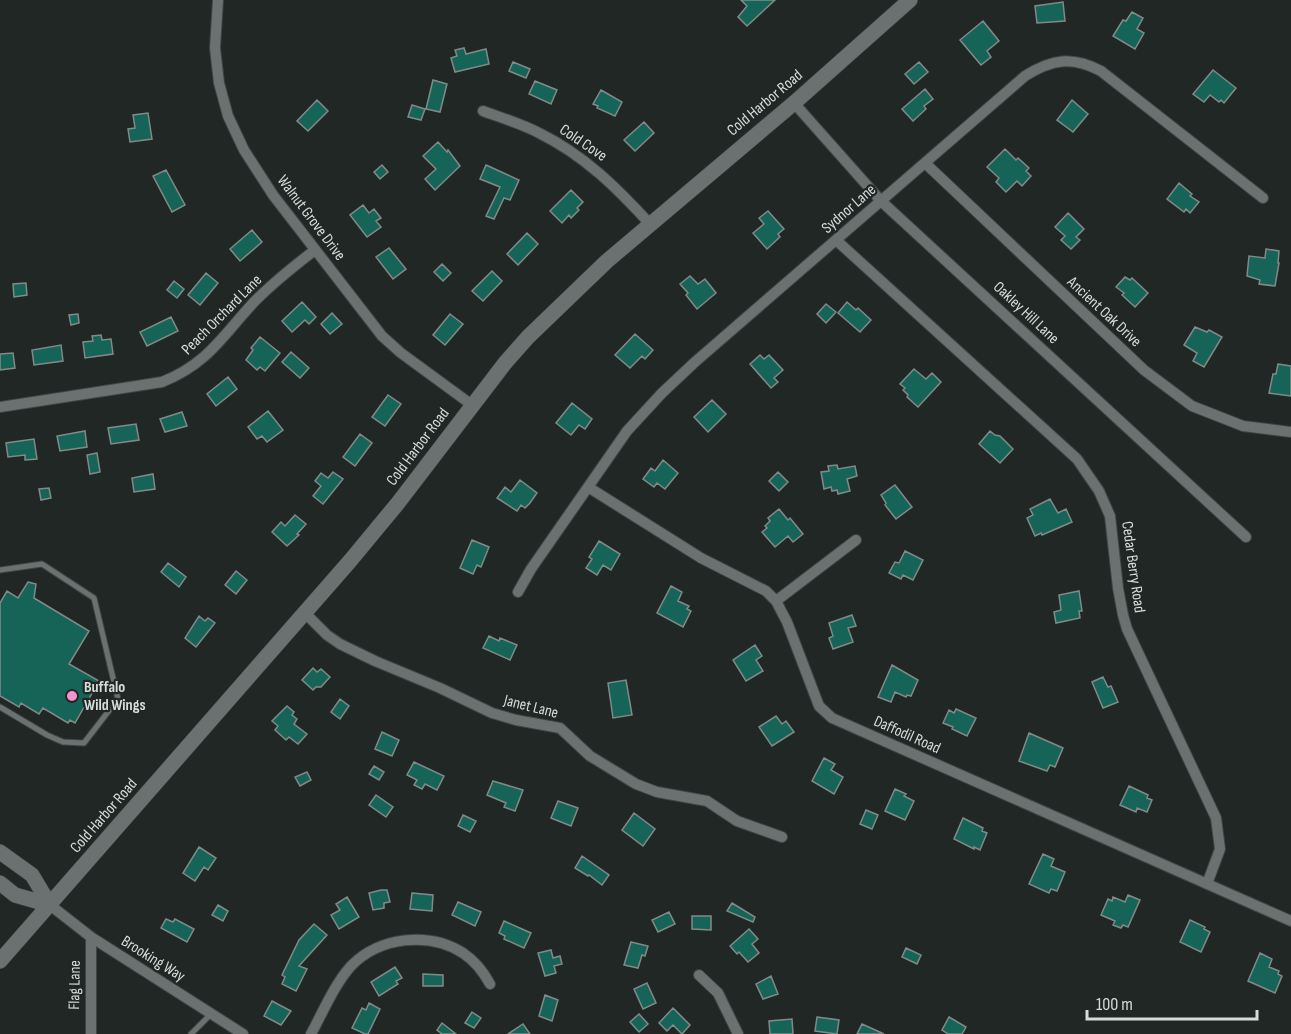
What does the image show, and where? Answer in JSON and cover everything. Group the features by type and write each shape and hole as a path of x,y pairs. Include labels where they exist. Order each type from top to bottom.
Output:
{"main road":[{"name":"Cold Harbor Road","path":"0,961 306,613 398,503 472,405 528,337 573,292 650,224 794,103 910,0"},
{"path":"0,852 32,875 50,904"},
{"path":"0,883 15,895 50,904"}],"street":[{"name":"Walnut Grove Drive","path":"218,0 216,62 219,83 228,116 257,172 382,336 422,369 472,405"},
{"name":"Sydnor Lane","path":"518,592 531,569 627,431 662,393 1026,76 1047,64 1068,61 1091,66 1108,76 1263,198"},
{"name":"Oakley Hill Lane","path":"794,103 881,201 1246,537"},
{"name":"Cold Cove","path":"483,111 538,132 587,163 607,178 650,224"},
{"name":"Ancient Oak Drive","path":"925,163 1144,370 1192,406 1244,426 1291,432"},
{"name":"Cedar Berry Road","path":"836,240 1077,459 1100,491 1110,516 1118,588 1127,629 1216,818 1220,849 1207,884"},
{"name":"Peach Orchard Lane","path":"0,407 162,382 189,370 204,359 258,299 290,269 315,250"},
{"name":"Daffodil Road","path":"588,487 701,558 766,591 776,602 794,640 819,706 832,718 1291,921"},
{"path":"776,602 856,540"},
{"name":"Janet Lane","path":"306,613 327,635 375,661 492,713 560,728 591,756 636,784 657,792 706,801 737,821 782,837"},
{"name":"Brooking Way","path":"50,904 91,937 243,1034"},
{"name":"Flag Lane","path":"91,937 91,1034"},
{"path":"311,1034 352,965 375,948 389,943 418,940 449,946 473,961 490,984"},
{"path":"699,975 718,993 738,1034"}],"lane":[{"path":"0,570 42,564 94,598 118,699 84,742 63,742 0,707"},
{"path":"191,1034 211,1014"}],"building":[{"path":"741,0 775,0 747,26 738,17 747,6"},
{"path":"1063,2 1065,21 1037,23 1035,6"},
{"path":"1132,12 1143,18 1137,29 1144,33 1135,49 1113,36 1123,20 1126,21"},
{"path":"983,21 999,41 987,51 991,57 981,65 960,40"},
{"path":"464,48 466,54 486,49 489,64 455,72 451,58 457,56 455,50"},
{"path":"513,62 530,69 526,78 509,71"},
{"path":"919,62 928,72 914,84 905,74"},
{"path":"1213,70 1236,88 1224,103 1210,95 1204,102 1193,94"},
{"path":"433,80 447,84 440,112 426,109"},
{"path":"535,81 557,90 551,104 529,94"},
{"path":"925,89 933,99 924,106 926,109 913,121 902,109"},
{"path":"601,90 622,102 615,116 593,104"},
{"path":"317,100 328,111 308,131 297,121"},
{"path":"1072,100 1088,114 1073,132 1057,120"},
{"path":"412,105 425,109 421,120 408,117"},
{"path":"148,113 152,139 130,142 128,129 135,128 133,115"},
{"path":"644,122 654,133 635,151 624,140"},
{"path":"438,142 447,152 448,150 460,166 435,190 425,179 436,169 423,156"},
{"path":"1005,149 1029,168 1026,171 1031,176 1022,186 1017,181 1006,192 996,182 999,178 987,167"},
{"path":"382,165 388,172 380,179 374,172"},
{"path":"486,165 519,180 510,200 504,198 494,219 486,216 500,187 480,179"},
{"path":"166,170 185,205 172,212 153,176"},
{"path":"1179,183 1192,194 1190,196 1199,202 1190,213 1186,209 1184,212 1167,199"},
{"path":"571,190 583,202 571,218 569,215 562,223 550,211"},
{"path":"363,205 369,213 374,209 381,218 376,221 381,227 367,237 350,215"},
{"path":"768,211 784,229 778,234 780,237 767,249 753,233 764,224 759,218"},
{"path":"1068,213 1084,229 1076,237 1080,240 1071,249 1061,240 1065,236 1055,227"},
{"path":"252,230 262,242 240,261 230,249"},
{"path":"527,233 538,244 518,265 507,254"},
{"path":"389,248 406,269 393,279 376,257"},
{"path":"1266,249 1279,251 1275,286 1259,284 1260,280 1247,276 1249,256 1265,258"},
{"path":"442,264 451,273 443,281 434,272"},
{"path":"492,271 502,281 483,301 472,291"},
{"path":"206,273 218,283 200,305 188,295"},
{"path":"690,276 698,284 705,279 716,293 697,309 680,284"},
{"path":"1125,277 1130,280 1132,278 1148,293 1135,307 1116,287"},
{"path":"174,281 184,289 177,298 167,290"},
{"path":"26,283 27,295 14,297 13,284"},
{"path":"302,302 316,317 309,324 305,320 292,332 282,321"},
{"path":"847,302 871,320 860,332 838,313"},
{"path":"826,304 836,312 826,323 817,314"},
{"path":"332,313 342,324 330,334 321,324"},
{"path":"78,314 79,323 71,325 69,315"},
{"path":"450,314 463,324 445,345 433,335"},
{"path":"171,317 178,331 147,346 140,332"},
{"path":"1195,327 1207,332 1209,330 1222,337 1204,367 1193,361 1197,353 1184,345"},
{"path":"635,334 653,350 645,359 642,356 630,368 615,355"},
{"path":"101,335 102,340 111,339 113,354 85,358 83,342 93,341 92,336"},
{"path":"260,337 280,353 265,371 260,367 257,370 246,360 253,350 251,348"},
{"path":"61,345 63,361 34,365 32,350"},
{"path":"291,352 309,368 300,378 282,362"},
{"path":"13,353 15,368 0,370 0,354"},
{"path":"760,355 764,359 769,355 783,370 774,378 778,382 771,388 750,364"},
{"path":"1278,364 1291,366 1291,396 1269,393 1273,374 1276,374"},
{"path":"914,369 926,379 932,373 941,382 918,407 907,397 908,395 903,390 905,388 900,384"},
{"path":"228,377 237,389 216,406 207,394"},
{"path":"388,395 401,404 385,426 372,417"},
{"path":"712,400 726,414 708,432 694,417"},
{"path":"572,403 592,419 585,429 579,425 571,435 556,423"},
{"path":"268,411 283,430 267,442 262,436 257,439 248,427"},
{"path":"182,412 187,426 165,432 160,419"},
{"path":"136,424 139,440 111,444 108,428"},
{"path":"85,431 87,447 60,451 57,436"},
{"path":"990,431 1000,436 1013,449 1000,463 979,444"},
{"path":"360,434 372,443 355,466 343,457"},
{"path":"34,439 37,459 25,460 25,455 8,457 6,443"},
{"path":"97,453 100,472 90,474 87,455"},
{"path":"663,460 678,473 665,489 657,483 654,487 643,479 651,468 655,471"},
{"path":"837,465 838,469 855,466 857,476 847,479 850,491 838,494 837,490 832,491 831,487 824,489 821,472 829,471 828,466"},
{"path":"333,472 343,479 323,504 313,496 321,486 315,481 321,473 328,478"},
{"path":"778,472 788,482 779,491 769,481"},
{"path":"153,474 155,489 134,492 132,478"},
{"path":"520,480 537,493 525,508 521,505 517,511 497,498 505,487 511,492"},
{"path":"895,485 912,507 896,519 885,505 881,495"},
{"path":"49,488 51,498 41,500 39,489"},
{"path":"1050,499 1058,513 1066,509 1072,522 1035,536 1027,518 1033,515 1030,509"},
{"path":"779,509 803,534 793,542 788,536 775,547 762,532 770,521 768,518"},
{"path":"295,515 306,524 297,534 299,535 287,546 272,532 281,522 285,526"},
{"path":"472,540 489,547 481,567 477,565 473,574 460,568"},
{"path":"599,541 620,554 611,570 603,565 597,575 586,568 592,559 589,557"},
{"path":"905,551 923,560 913,580 903,575 901,579 889,573 895,562 899,563"},
{"path":"168,563 186,577 179,587 161,572"},
{"path":"236,571 247,580 236,594 225,585"},
{"path":"28,582 36,584 34,598 89,631 69,664 99,681 75,723 70,720 68,723 43,708 39,714 21,703 19,707 0,696 0,603 7,591 18,598"},
{"path":"671,586 682,592 678,601 689,606 687,609 691,611 683,627 657,613"},
{"path":"1079,591 1082,611 1079,611 1080,618 1056,623 1054,612 1061,610 1059,595"},
{"path":"852,615 856,626 848,628 853,642 833,649 829,638 833,636 829,623"},
{"path":"199,616 205,621 208,618 215,623 196,647 185,638"},
{"path":"489,636 517,645 510,660 483,648"},
{"path":"755,645 762,656 756,660 763,671 746,681 733,660"},
{"path":"892,665 918,680 911,696 906,697 895,692 891,702 878,697"},
{"path":"313,668 317,672 321,669 330,677 321,687 313,690 302,680"},
{"path":"1103,677 1108,687 1111,686 1118,702 1103,708 1092,682"},
{"path":"626,680 632,715 613,718 608,683"},
{"path":"340,699 349,706 340,719 331,712"},
{"path":"287,706 294,712 292,715 297,719 294,724 307,734 298,744 289,737 286,740 275,730 278,726 272,721"},
{"path":"956,709 976,718 967,736 943,723 949,710 954,713"},
{"path":"776,716 782,724 786,721 794,732 772,746 759,727"},
{"path":"382,732 399,740 392,756 375,749"},
{"path":"1029,733 1063,748 1055,767 1050,765 1047,771 1019,761"},
{"path":"824,758 835,764 831,770 843,777 834,794 812,781"},
{"path":"414,762 444,776 437,790 425,784 422,789 414,785 417,780 407,775"},
{"path":"374,766 384,772 379,780 369,774"},
{"path":"307,772 311,780 300,786 295,777"},
{"path":"493,781 523,790 515,811 504,807 506,803 487,795"},
{"path":"1129,786 1148,795 1147,798 1152,800 1147,812 1137,808 1136,812 1120,805"},
{"path":"895,789 914,801 905,820 885,811"},
{"path":"376,795 393,807 386,817 369,805"},
{"path":"558,801 578,808 571,826 551,818"},
{"path":"866,810 878,815 872,829 860,824"},
{"path":"634,813 655,829 643,846 622,830"},
{"path":"463,815 476,821 470,832 458,826"},
{"path":"963,818 983,828 982,831 987,833 980,850 954,839"},
{"path":"199,847 216,858 208,870 204,867 195,881 183,873"},
{"path":"1043,854 1054,859 1051,866 1065,872 1057,891 1051,889 1049,893 1029,884"},
{"path":"582,856 609,875 602,885 575,868"},
{"path":"387,890 390,902 384,903 384,908 373,910 369,893"},
{"path":"412,893 433,895 432,911 410,909"},
{"path":"1128,895 1140,900 1128,927 1123,925 1121,928 1113,925 1115,921 1101,915 1108,899 1112,901 1113,897 1125,902"},
{"path":"347,897 359,917 339,929 331,915 340,910 336,904"},
{"path":"458,902 481,912 475,926 452,915"},
{"path":"732,903 755,917 753,922 727,911"},
{"path":"218,905 228,911 223,921 212,915"},
{"path":"669,912 675,924 658,932 652,920"},
{"path":"692,916 711,916 711,930 692,929"},
{"path":"166,919 173,922 175,919 194,929 187,942 161,928"},
{"path":"1190,920 1210,932 1201,952 1180,942"},
{"path":"504,921 531,933 524,948 504,939 505,936 499,933"},
{"path":"314,924 327,935 299,966 307,969 296,991 282,984 285,977 282,975 299,940"},
{"path":"749,929 758,939 752,944 759,953 748,962 730,946"},
{"path":"631,942 648,946 638,968 624,965"},
{"path":"906,948 921,955 917,964 902,957"},
{"path":"551,950 553,958 560,956 562,964 554,966 556,973 545,976 538,953"},
{"path":"1260,953 1272,959 1269,967 1279,971 1278,974 1282,976 1275,993 1248,981"},
{"path":"395,967 402,978 396,981 398,984 379,996 371,982"},
{"path":"423,974 443,975 443,986 423,986"},
{"path":"771,976 778,994 763,999 756,984"},
{"path":"647,983 656,1003 643,1009 634,989"},
{"path":"545,995 558,1000 552,1021 539,1016"},
{"path":"272,1001 291,1011 281,1025 264,1016"},
{"path":"369,1003 380,1009 368,1034 365,1034 352,1028 362,1008 366,1010"},
{"path":"673,1008 690,1025 682,1034 673,1025 667,1031 659,1023"},
{"path":"472,1012 481,1018 474,1028 465,1023"},
{"path":"639,1014 648,1024 639,1032 630,1022"},
{"path":"817,1017 839,1020 837,1034 815,1031"},
{"path":"949,1017 966,1027 962,1034 948,1034 942,1030"},
{"path":"792,1019 793,1034 770,1034 769,1021"},
{"path":"442,1023 456,1034 442,1034 437,1030"},
{"path":"523,1024 530,1034 508,1034"},
{"path":"862,1024 884,1034 857,1034"}],"place":[{"name":"Buffalo Wild Wings","path":"72,696"}]}
